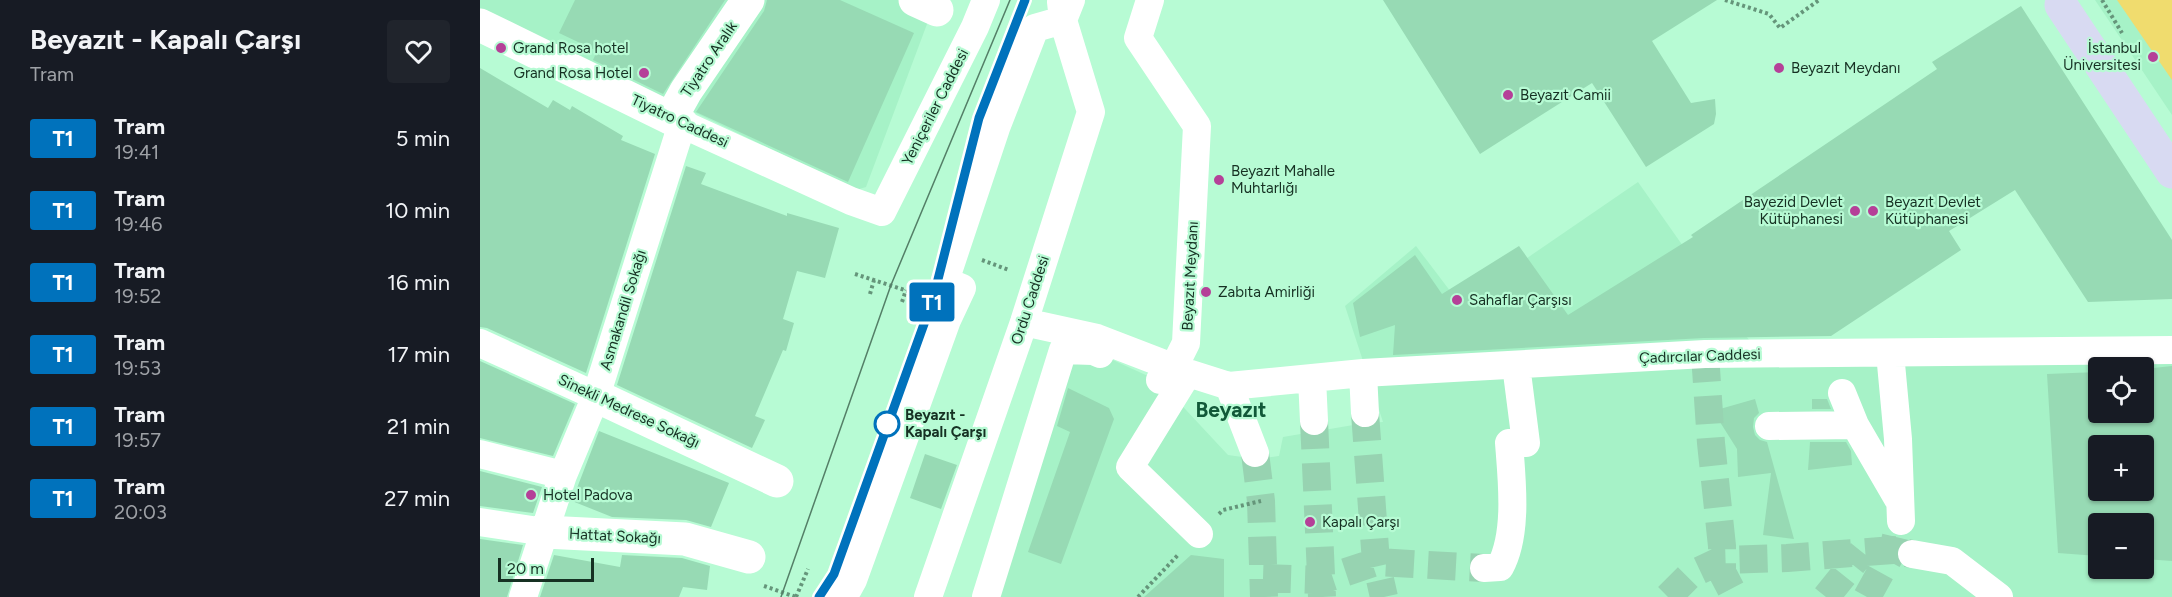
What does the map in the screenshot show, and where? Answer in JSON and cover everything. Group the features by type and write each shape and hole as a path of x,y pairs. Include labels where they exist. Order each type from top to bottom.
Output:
{"main road":[{"path":"2061,5 2172,172"}],"street":[{"name":"Tiyatro Aralık","path":"677,121 686,91 748,0"},
{"name":"Yeniçeriler Caddesi","path":"882,212 975,27 986,0"},
{"name":"Beyazıt Meydanı","path":"1150,0 1138,38 1197,126 1186,343 1181,370"},
{"path":"840,597 853,580 944,331 962,288 945,281 996,128 1035,28 1065,7"},
{"name":"Ordu Caddesi","path":"928,597 1024,322 1091,112 1065,7"},
{"name":"Tiyatro Caddesi","path":"480,24 677,121 851,201 882,212"},
{"name":"Asmakandil Sokağı","path":"523,597 563,475 596,396 677,121"},
{"path":"1024,322 1097,338 1229,386 1255,453"},
{"name":"Sinekli Medrese Sokağı","path":"480,343 777,481"},
{"path":"986,597 1063,350 1093,351 1159,381 1181,370"},
{"name":"Çadırcılar Caddesi","path":"1229,386 1363,373 1705,354 2172,350"},
{"path":"1842,393 1855,425 1901,512 1898,439 1890,353"},
{"path":"1484,568 1500,567 1506,556 1514,497 1509,443 1526,443 1516,364"},
{"path":"1181,370 1130,466 1199,534"},
{"path":"1363,373 1365,413"},
{"path":"1312,378 1314,421"},
{"path":"1769,426 1855,425"},
{"path":"480,454 563,475"},
{"name":"Hattat Sokağı","path":"480,522 545,532 685,539 753,570"},
{"path":"1911,554 1952,561 1999,597"}],"path":[{"path":"1725,0 1769,14 1780,28 1820,0"},
{"path":"870,294 874,280"},
{"path":"902,302 906,290"},
{"path":"753,570 796,597 808,569"}],"shaded area":[{"path":"480,0 936,0 866,187 856,190 480,9"},
{"name":"İstanbul Üniversitesi","path":"2095,0 2172,0 2172,115"},
{"path":"2117,0 2172,0 2172,80"},
{"path":"1638,182 1768,367 2172,351 2172,597 986,597 1063,350 1093,351 1159,381 1228,455 1256,459 1279,456 1283,437 1383,422 1345,306 1416,246 1460,304"}],"building":[{"path":"575,0 725,0 663,94 593,60 597,51 559,33"},
{"path":"767,0 840,0 914,33 848,182 696,112 764,11"},
{"name":"Beyazıt Camii","path":"1383,0 1717,0 1652,41 1691,103 1715,99 1714,124 1646,167 1592,83 1480,154"},
{"path":"2021,6 2172,240 2172,299 2088,302 2015,190 1949,231 1961,250 1831,336 1704,338 1393,355 1395,325 1360,337 1353,303 1415,255 1442,294 1519,246 1568,315 1693,237 1691,235 1937,69 1932,62"},
{"path":"480,68 548,108 553,100 570,110 572,106 623,136 621,140 655,154 586,373 487,328 480,327"},
{"path":"686,166 706,173 701,184 787,216 787,213 839,228 825,278 797,271 783,319 794,323 786,351 783,350 755,416 765,420 752,448 617,385"},
{"path":"480,361 575,404 553,456 480,438"},
{"path":"2172,366 2172,561 2154,560 2154,513 2088,513 2088,555 2058,553 2047,374 2088,372 2088,423 2154,423 2154,368"},
{"path":"1068,388 1109,408 1114,419 1061,564 1028,552 1070,432 1057,426"},
{"path":"1755,399 1759,413 1754,418 1755,435 1767,442 1794,539 1763,535 1771,473 1738,477 1737,449 1713,411"},
{"path":"1812,399 1827,399 1831,409 1812,409"},
{"path":"599,431 729,483 711,527 686,520 612,517 572,501"},
{"path":"1810,442 1846,442 1851,451 1852,465 1808,470"},
{"path":"925,454 957,465 941,509 910,498"},
{"path":"480,471 542,487 533,513 480,506"},
{"path":"480,539 523,545 507,597 480,597"},
{"path":"554,555 620,567 622,555 682,558 710,566 707,590 683,587 679,597 540,597"},
{"path":"1191,555 1224,559 1224,597 1144,597"}],"tunnel":[{"path":"1705,354 1711,443 1722,546 1722,572 1735,597"},
{"path":"1365,413 1376,562 1384,597"},
{"path":"1314,421 1322,597"},
{"path":"1255,453 1261,501 1264,597"},
{"path":"1867,597 1893,550 1896,537"},
{"path":"1668,597 1690,575 1722,560 1893,550 1912,554"},
{"path":"1826,597 1862,552"},
{"path":"1263,578 1322,580 1376,562 1484,568"}],"tram line":[{"path":"781,597 891,285 1010,0"},
{"path":"819,597 834,574 933,299 979,118 1025,0"},
{"name":"T1","path":"819,597 834,574 933,299 979,118 1025,0"}],"place":[{"name":"Grand Rosa hotel","path":"501,48"},
{"name":"İstanbul Üniversitesi","path":"2153,57"},
{"name":"Beyazıt Meydanı","path":"1779,68"},
{"name":"Grand Rosa Hotel","path":"644,73"},
{"name":"Beyazıt Camii","path":"1508,95"},
{"name":"Beyazıt Mahalle Muhtarlığı","path":"1219,180"},
{"name":"Bayezid Devlet Kütüphanesi","path":"1855,211"},
{"name":"Beyazıt Devlet Kütüphanesi","path":"1873,211"},
{"name":"Zabıta Amirliği","path":"1206,292"},
{"name":"Sahaflar Çarşısı","path":"1457,300"},
{"name":"Beyazıt - Kapalı Çarşı","path":"887,424"},
{"name":"Hotel Padova","path":"531,495"},
{"name":"Kapalı Çarşı","path":"1310,522"}],"district":[{"name":"Beyazıt","path":"1231,409"}]}
